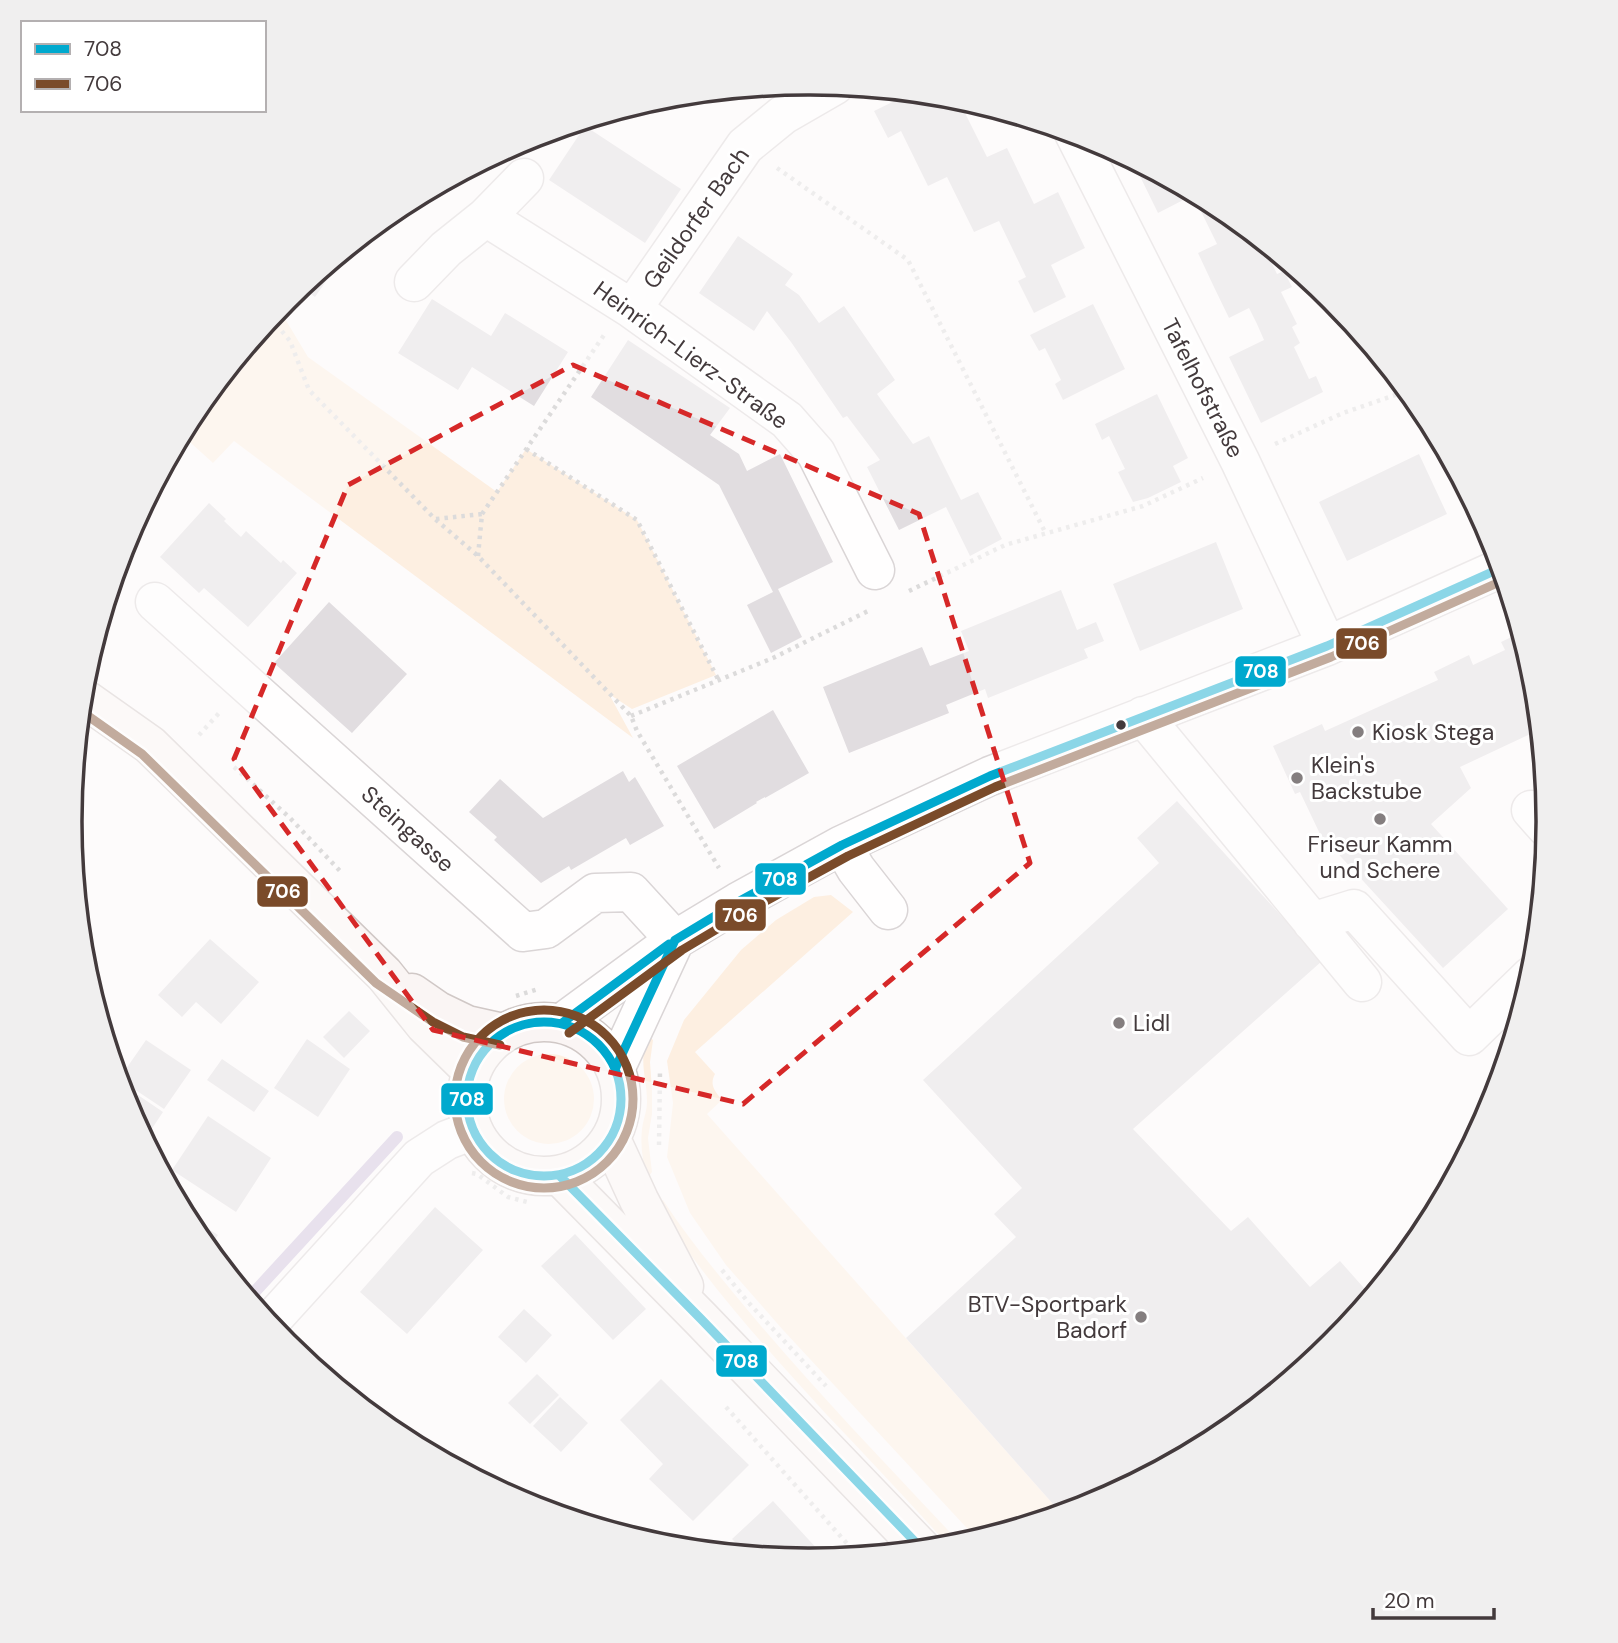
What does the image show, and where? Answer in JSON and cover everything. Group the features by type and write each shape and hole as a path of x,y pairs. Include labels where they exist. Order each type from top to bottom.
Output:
{"main road":[{"path":"92,704 150,745 384,974 425,1025 472,1071"},
{"path":"384,974 438,1011 467,1025 506,1015 532,1022 562,1023 584,1032 603,1048 615,1067 622,1091 620,1116 611,1139 589,1163 559,1175 533,1176 509,1168 488,1152 473,1130 466,1101 472,1071 506,1015"},
{"path":"611,1139 639,1200 701,1319"},
{"path":"559,1175 914,1540"}],"street":[{"name":"Geildorfer Bach","path":"632,309 744,146 783,115 817,95"},
{"name":"Tafelhofstraße","path":"1082,148 1240,460 1327,646"},
{"path":"414,282 446,249 486,217 524,178"},
{"name":"Heinrich-Lierz-Straße","path":"486,217 632,309 787,420 816,453 885,590"},
{"path":"562,1023 675,940 842,845 990,776 1327,646 1491,572"},
{"name":"Steingasse","path":"155,602 523,932 546,929 595,893 631,892 675,940"},
{"path":"1143,716 1362,982"},
{"path":"842,845 856,869 888,910"},
{"path":"1312,922 1354,909 1469,1036 1515,991"},
{"path":"615,1067 675,940"},
{"path":"276,1315 419,1158 447,1140 473,1130"}],"path":[{"path":"744,146 908,260 1045,532"},
{"path":"478,556 482,514 613,321 632,309"},
{"path":"278,326 290,341 309,390 435,519 478,556 631,716 637,731 738,902"},
{"path":"631,716 773,658 885,590 1005,545 1143,506 1342,413 1397,394"},
{"path":"526,449 637,520 719,681"},
{"path":"435,519 482,514"},
{"path":"229,763 290,818 345,876"},
{"path":"506,1015 530,993 542,987"},
{"path":"642,1011 662,1034 659,1149"},
{"path":"419,1158 429,1174 453,1167 477,1174 508,1197 532,1203"},
{"path":"717,1263 748,1302 830,1392"}],"highlighted area":[{"path":"573,365 919,514 1030,863 743,1104 433,1030 234,759 348,485"}],"shaded area":[{"path":"285,319 308,357 497,492 526,449 637,520 716,675 632,709 609,694 633,738 234,441 213,463 190,442 232,379"},
{"path":"831,895 853,912 695,1052 715,1074 713,1085 722,1100 707,1114 1054,1506 1043,1510 968,1530 726,1265 690,1213 667,1157 673,1103 667,1061 684,1020 741,950 776,920 814,897"},
{"path":"648,1036 653,1040 650,1062 652,1114 648,1138 652,1172 647,1179 641,1142 647,1102 644,1054"},
{"path":"549,1054 566,1057 581,1067 591,1082 594,1099 591,1116 581,1131 566,1141 549,1144 532,1141 517,1131 507,1116 504,1099 507,1082 517,1067 532,1057"},
{"path":"663,1200 706,1259 776,1344 952,1534 940,1536 759,1340 696,1262 658,1207"}],"building":[{"path":"896,100 965,112 987,157 1007,148 1034,204 1058,192 1085,248 1051,265 1066,297 1034,313 1018,281 1026,277 999,221 974,232 947,177 928,186 901,131 888,138 874,111"},
{"path":"589,129 681,189 645,243 549,180 582,131"},
{"path":"1139,175 1184,199 1158,213"},
{"path":"1200,209 1271,261 1277,274 1285,272 1292,287 1281,292 1297,324 1292,327 1300,343 1294,347 1309,379 1316,376 1323,392 1261,423 1229,357 1264,340 1249,308 1229,318 1198,253 1217,244"},
{"path":"738,236 793,274 785,285 799,295 819,323 844,306 895,380 877,394 913,444 929,436 961,500 978,492 1002,539 970,556 946,507 899,530 867,467 880,460 847,416 843,418 767,311 754,331 699,293"},
{"path":"331,274 315,297 310,294"},
{"path":"432,299 491,336 505,313 568,352 534,406 472,367 458,390 398,353"},
{"path":"1093,304 1125,369 1063,400 1055,384 1061,380 1045,348 1039,351 1030,335"},
{"path":"628,340 730,408 710,435 739,454 747,471 780,454 833,562 778,589 802,637 771,653 747,605 773,592 719,485 591,397"},
{"path":"1157,394 1188,458 1173,466 1181,482 1133,502 1118,472 1125,469 1109,436 1102,440 1095,424"},
{"path":"1419,454 1447,514 1347,561 1319,502"},
{"path":"209,503 241,537 246,531 281,563 283,560 297,573 248,627 204,588 199,593 160,557"},
{"path":"1216,542 1243,609 1140,651 1113,584"},
{"path":"1061,590 1077,630 1096,622 1104,641 1084,649 1088,658 988,698 985,689 946,705 949,713 849,753 823,687 922,647 930,666 969,651 961,631"},
{"path":"329,602 407,674 352,733 274,663"},
{"path":"1512,637 1531,734 1460,767 1471,788 1431,824 1508,909 1443,968 1320,834 1300,792 1295,794 1273,746 1322,724 1325,731 1438,680 1434,672 1469,655 1473,665 1505,650 1501,642"},
{"path":"773,710 809,773 714,829 677,766"},
{"path":"623,771 629,782 635,777 664,826 630,845 626,838 571,870 569,866 541,883 494,840 497,837 469,812 500,779 543,818"},
{"path":"1177,801 1322,961 1133,1129 1231,1231 1248,1217 1310,1287 1340,1261 1365,1289 1288,1368 1213,1426 1130,1473 1054,1506 906,1338 1016,1237 994,1214 1022,1188 923,1080 1159,863 1137,838"},
{"path":"210,939 259,982 221,1024 196,1002 182,1017 158,995"},
{"path":"349,1011 370,1031 344,1058 323,1037"},
{"path":"307,1039 350,1069 318,1117 274,1088"},
{"path":"146,1040 191,1070 164,1109 134,1089 126,1069"},
{"path":"222,1059 269,1091 254,1112 207,1080"},
{"path":"137,1097 163,1112 151,1130 138,1100"},
{"path":"208,1116 271,1158 236,1212 172,1170"},
{"path":"435,1207 483,1250 407,1334 360,1292"},
{"path":"207,1228 218,1235 215,1240"},
{"path":"575,1234 646,1309 613,1340 541,1266"},
{"path":"524,1309 552,1335 526,1363 498,1337"},
{"path":"537,1374 559,1395 530,1424 508,1403"},
{"path":"661,1379 749,1465 693,1521 649,1479 663,1464 620,1420"},
{"path":"560,1397 588,1423 561,1452 533,1426"},
{"path":"773,1501 816,1548 761,1547 738,1544 732,1539"}],"waterway":[{"name":"Geildorfer Bach","path":"255,1291 397,1137"}],"transit line":[{"name":"708","path":"616,1067 675,940 738,902 842,845 990,776 1327,646 1491,572"},
{"name":"706","path":"569,1033 682,950 848,856 995,787 1331,657 1495,584"},
{"name":"706","path":"90,717 142,754 376,983 433,1022 463,1037 500,1045"},
{"name":"708","path":"562,1023 669,944"},
{"name":"706","path":"544,1010 578,1016 607,1036 627,1065 633,1099 627,1133 607,1162 578,1182 544,1188 510,1182 481,1162 461,1133 455,1099 461,1065 481,1036 510,1016 544,1010"},
{"name":"708","path":"544,1022 573,1028 598,1045 615,1070 621,1099 615,1128 598,1153 573,1170 544,1176 515,1170 490,1153 473,1128 467,1099 473,1070 490,1045 515,1028 544,1022"},
{"name":"708","path":"559,1175 914,1540"}],"place":[{"name":"Kiosk Stega","path":"1358,732"},
{"name":"Klein's Backstube","path":"1297,778"},
{"name":"Friseur Kamm und Schere","path":"1380,819"},
{"name":"Lidl","path":"1119,1023"},
{"name":"BTV-Sportpark Badorf","path":"1141,1317"}]}
